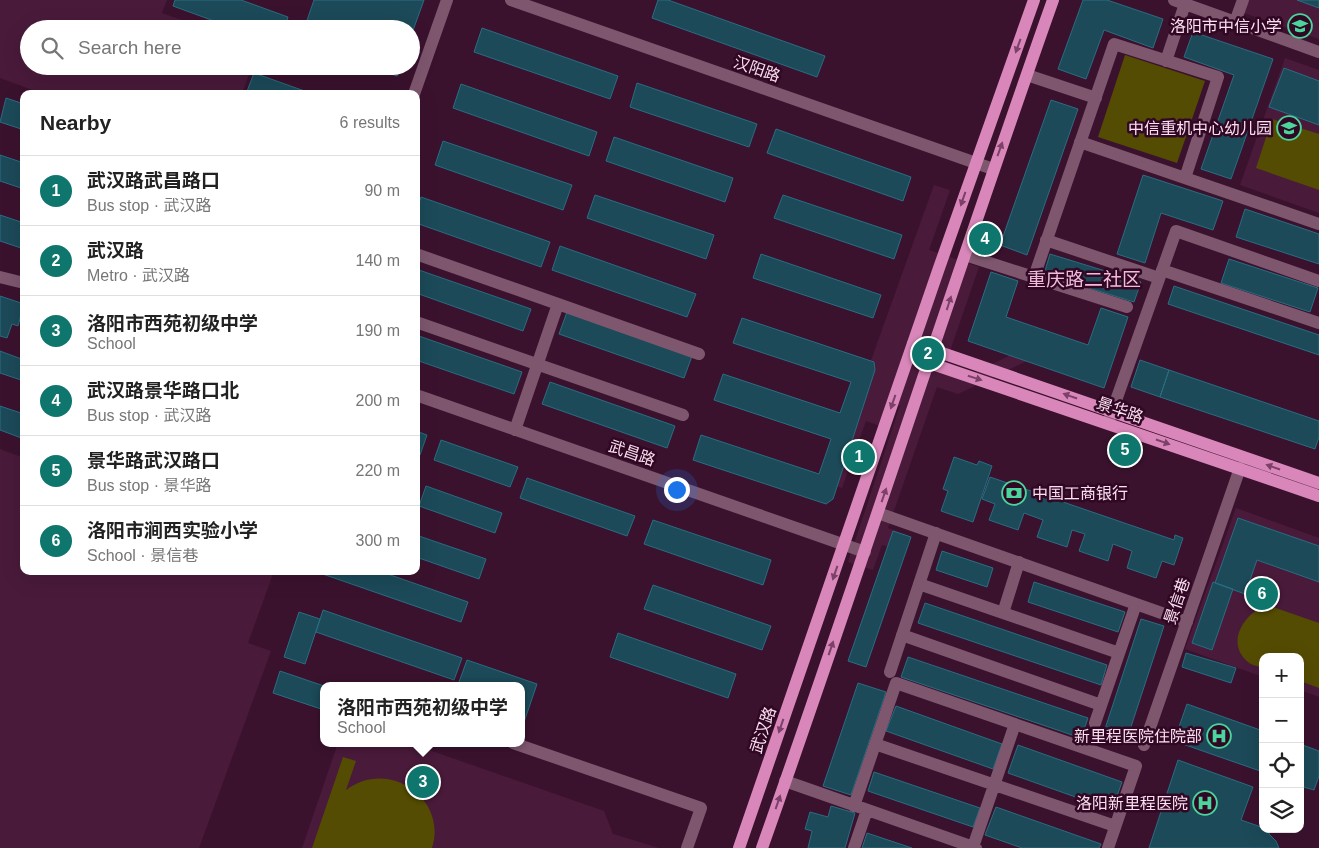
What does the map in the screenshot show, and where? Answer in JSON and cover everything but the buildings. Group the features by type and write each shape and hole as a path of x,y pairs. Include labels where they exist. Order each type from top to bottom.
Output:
{"main road":[{"name":"武汉路","path":"740,848 913,343 1034,0"},
{"path":"765,847 934,350 993,169 1053,0"},
{"name":"景华路","path":"913,343 1240,468 1319,496"},
{"name":"景华路","path":"909,356 1319,482"}],"street":[{"path":"415,90 448,0"},
{"name":"汉阳路","path":"511,0 993,169"},
{"path":"1235,22 1243,0"},
{"path":"1166,61 1179,2 1319,52"},
{"path":"1034,277 1114,44 1218,78 1185,178"},
{"path":"1026,75 1096,98"},
{"path":"1080,142 1319,224"},
{"path":"1110,417 1176,231 1319,281"},
{"path":"1046,240 1319,323"},
{"path":"420,255 699,354"},
{"path":"965,255 1127,308"},
{"path":"0,277 20,282"},
{"path":"515,430 558,304"},
{"path":"420,323 683,415"},
{"name":"武昌路","path":"420,396 865,552"},
{"name":"景信巷","path":"1144,745 1240,468"},
{"path":"878,513 1187,622"},
{"path":"890,672 936,533"},
{"path":"1003,613 1019,562"},
{"path":"919,584 1119,653"},
{"path":"1095,723 1136,604"},
{"path":"902,635 1101,705"},
{"path":"854,806 896,683 1136,766 1108,848"},
{"path":"786,781 975,847 1015,724"},
{"path":"875,744 1115,826"},
{"path":"525,747 701,808 688,848"},
{"path":"854,848 867,810"}],"shaded area":[{"path":"0,0 167,0 162,13 182,20 20,20 20,75 249,75 243,90 32,90 0,78"},
{"name":"洛阳市中信小学","path":"1249,0 1319,0 1319,39 1244,13"},
{"path":"1125,55 1205,81 1177,163 1098,137"},
{"name":"中信重机中心幼儿园","path":"1285,58 1319,70 1319,213 1240,185"},
{"path":"1272,119 1319,134 1319,190 1256,168"},
{"path":"934,185 950,190 929,250 979,267 943,371 963,378 1025,348 1027,361 958,394 937,387 888,528 907,535 881,613 889,547 882,545 873,570 848,562 900,406 891,404 883,427 866,421 842,488 827,483"},
{"path":"0,449 20,456 20,575 273,575 248,643 271,651 199,848 0,848"},
{"path":"1236,508 1319,538 1319,697 1304,691 1304,653 1259,653 1259,676 1185,649"},
{"path":"1267,605 1319,623 1319,688 1304,682 1304,653 1259,653 1259,667 1249,663 1241,654 1238,646 1240,629 1251,615"},
{"path":"337,747 420,747 604,811 613,834 659,848 302,848"},
{"path":"343,757 356,761 346,790 362,781 379,778 395,781 410,788 423,799 431,813 435,830 432,848 312,848"}],"place":[{"name":"洛阳市中信小学","path":"1300,26"},
{"name":"中信重机中心幼儿园","path":"1289,128"},
{"name":"武汉路景华路口北","path":"985,239"},
{"name":"武汉路","path":"928,354"},
{"name":"景华路武汉路口","path":"1125,450"},
{"name":"武汉路武昌路口","path":"859,457"},
{"name":"中国工商银行","path":"1014,493"},
{"name":"洛阳市涧西实验小学","path":"1262,594"},
{"name":"新里程医院住院部","path":"1219,736"},
{"name":"洛阳市西苑初级中学","path":"423,782"},
{"name":"洛阳新里程医院","path":"1205,803"}],"district":[{"name":"重庆路二社区","path":"1084,279"}]}
